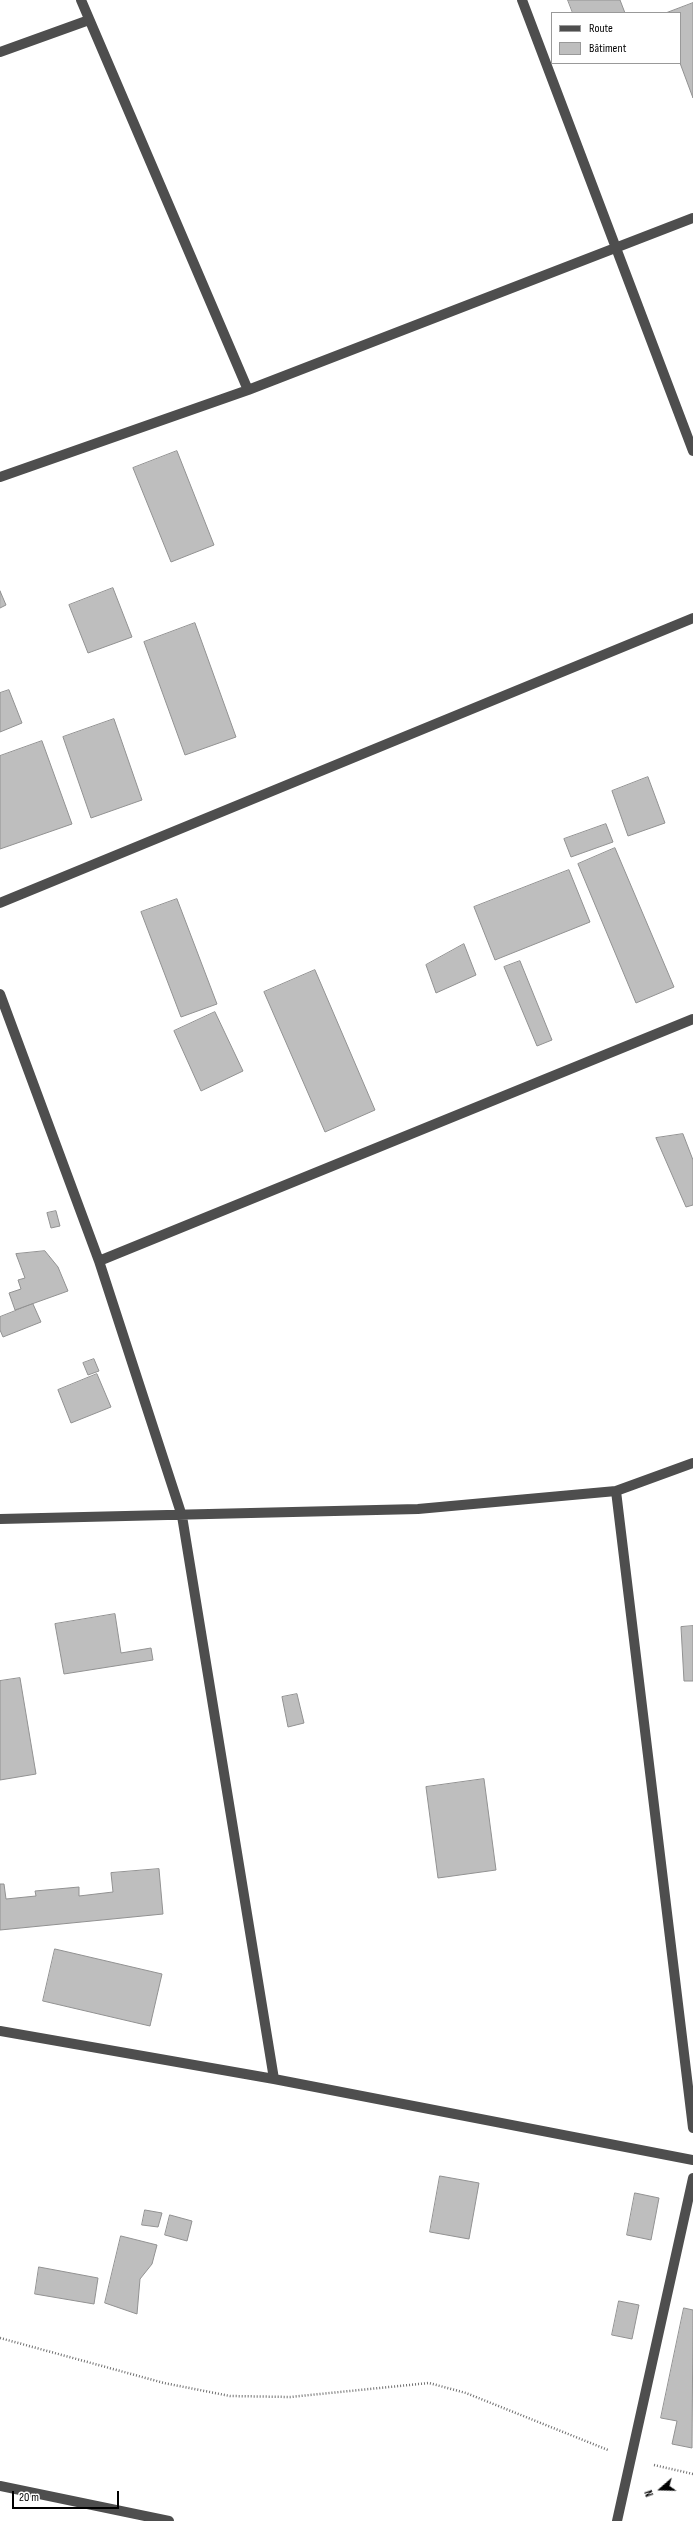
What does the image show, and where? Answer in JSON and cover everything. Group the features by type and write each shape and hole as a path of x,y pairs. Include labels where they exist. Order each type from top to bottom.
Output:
{"street":[{"path":"81,0 248,390"},
{"path":"522,0 615,250 693,451"},
{"path":"0,52 89,20"},
{"path":"0,477 248,390 615,250 693,218"},
{"path":"0,903 693,618"},
{"path":"0,994 99,1261 182,1516 274,2079"},
{"path":"99,1261 693,1019"},
{"path":"0,1519 182,1516 418,1509 616,1491 693,1463"},
{"path":"616,1491 693,2128"},
{"path":"0,2031 274,2079 693,2160"},
{"path":"617,2521 693,2178"},
{"path":"0,2486 133,2517 168,2521"}],"path":[{"path":"0,2338 149,2379 230,2396 290,2397 429,2383 466,2393 630,2459 693,2474"}],"building":[{"path":"568,0 620,0 625,12 573,12"},
{"path":"693,3 693,98 680,64 681,12 669,12"},
{"path":"177,451 214,545 171,562 133,468"},
{"path":"113,588 132,637 88,653 69,605"},
{"path":"0,591 6,605 0,608"},
{"path":"195,623 236,737 185,755 144,642"},
{"path":"9,690 22,723 0,732 0,693"},
{"path":"114,719 142,800 91,818 63,737"},
{"path":"42,741 72,824 0,849 0,756"},
{"path":"648,777 665,823 628,836 612,791"},
{"path":"606,824 613,842 571,857 564,839"},
{"path":"615,848 674,987 636,1003 578,864"},
{"path":"569,870 590,922 495,960 474,907"},
{"path":"177,899 217,1004 181,1017 141,912"},
{"path":"464,944 476,975 436,993 426,965"},
{"path":"520,961 552,1040 537,1046 504,967"},
{"path":"315,970 375,1110 325,1132 264,992"},
{"path":"215,1012 243,1071 201,1091 174,1031"},
{"path":"683,1134 693,1160 693,1205 686,1207 656,1138"},
{"path":"56,1211 60,1226 51,1228 47,1213"},
{"path":"45,1251 58,1267 68,1291 15,1310 9,1293 21,1289 18,1280 25,1278 16,1254"},
{"path":"33,1304 41,1322 3,1337 0,1330 0,1317"},
{"path":"94,1359 99,1371 88,1375 83,1363"},
{"path":"97,1374 111,1407 71,1423 58,1390"},
{"path":"115,1614 121,1653 151,1648 153,1660 64,1674 55,1624"},
{"path":"693,1626 693,1681 684,1681 681,1627"},
{"path":"20,1678 36,1774 0,1780 0,1681"},
{"path":"297,1694 304,1723 288,1727 282,1697"},
{"path":"484,1779 496,1870 438,1878 426,1787"},
{"path":"159,1869 163,1914 0,1930 0,1884 4,1884 6,1899 36,1896 35,1891 79,1887 79,1896 113,1892 111,1873"},
{"path":"55,1949 162,1974 150,2026 43,2001"},
{"path":"440,2176 479,2183 469,2239 430,2232"},
{"path":"635,2193 659,2198 651,2240 627,2235"},
{"path":"145,2210 162,2213 158,2227 142,2225"},
{"path":"170,2215 192,2221 187,2241 165,2235"},
{"path":"121,2236 157,2245 152,2264 140,2279 137,2314 105,2303"},
{"path":"39,2267 98,2278 94,2304 35,2294"},
{"path":"619,2301 639,2305 632,2339 612,2335"},
{"path":"684,2308 693,2310 692,2448 672,2444 677,2421 661,2418"}]}
